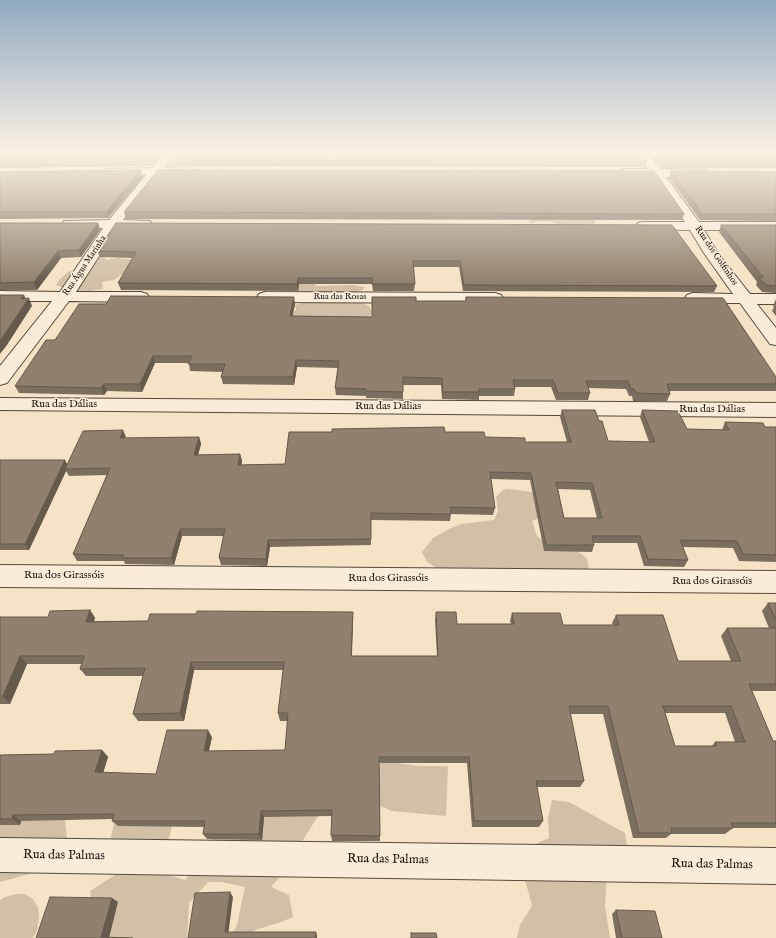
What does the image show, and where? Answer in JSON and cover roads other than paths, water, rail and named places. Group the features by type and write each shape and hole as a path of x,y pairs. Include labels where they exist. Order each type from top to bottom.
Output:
{"street":[{"name":"Rua Água Marinha","path":"0,379 65,296 113,224 135,197"},
{"name":"Rua dos Golfinhos","path":"675,197 695,226 711,253 776,340"},
{"path":"53,224 161,224"},
{"path":"631,226 776,226"},
{"path":"0,296 160,297"},
{"name":"Rua das Rosas","path":"247,297 508,298"},
{"path":"674,298 776,299"},
{"name":"Rua das Dálias","path":"0,404 776,410"},
{"name":"Rua dos Girassóis","path":"0,576 776,582"},
{"name":"Rua das Palmas","path":"0,855 776,866"}]}
